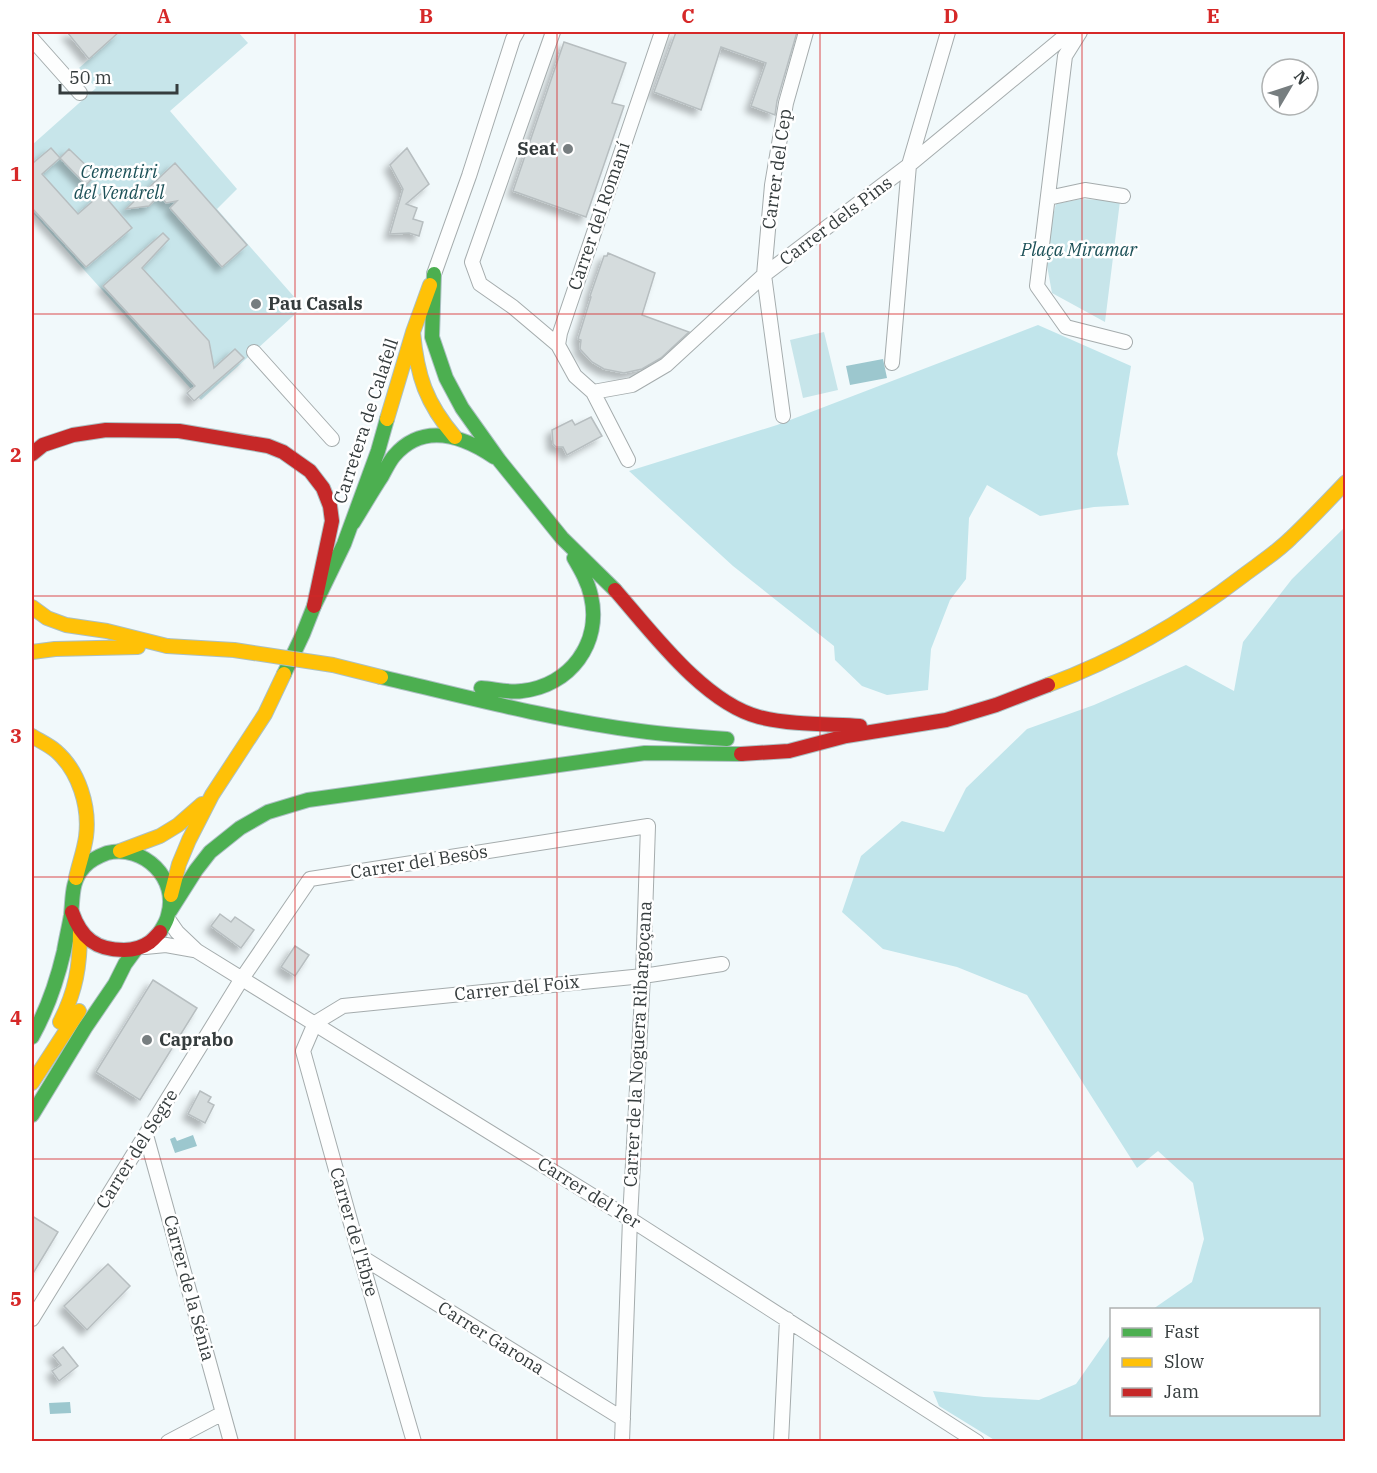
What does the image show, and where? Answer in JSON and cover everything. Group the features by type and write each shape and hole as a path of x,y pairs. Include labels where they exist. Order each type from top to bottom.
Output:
{"main road":[{"name":"Carretera de Calafell","path":"171,895 182,856 212,795 265,714 353,523 378,451 413,332 434,274"},
{"path":"434,274 432,337 446,378 462,408 499,460 562,538 613,587 692,676 711,692 741,711 758,717 782,721 892,729"},
{"path":"413,332 417,368 429,398 446,427 455,437"},
{"path":"32,454 44,445 73,435 106,430 179,431 268,446 283,452 310,471 323,488 330,506 332,521 314,606"},
{"path":"353,523 394,456 408,444 422,438 439,435 455,437 478,446 499,460"},
{"path":"32,1083 81,1009 107,977 162,930 196,870 210,852 240,828 268,812 308,800 645,753 756,754 789,751 846,736 945,720 996,705 1081,673 1122,654 1177,623 1269,556 1346,482"},
{"path":"436,689 489,688 523,691 549,684 571,670 591,638 594,615 592,598 582,572 562,538"},
{"path":"32,607 47,618 66,625 107,631 167,646"},
{"path":"32,652 55,649 167,646 234,650 333,665 613,728 702,738 751,740 846,736"},
{"path":"32,736 57,752 73,772 84,798 87,817 87,836 71,895 72,912 61,967 49,1003 32,1037"},
{"name":"Carretera de Calafell","path":"120,851 160,836 178,825 212,795"},
{"path":"76,879 94,858 120,851 135,853 148,859 159,868 171,895 169,915"},
{"path":"32,1068 71,1004 80,971 80,931 72,912"},
{"path":"80,931 92,942 105,949 121,952 139,948"},
{"path":"32,1115 115,984 124,964"}],"street":[{"path":"553,32 472,262 480,284 513,307 558,345 575,376 593,392 628,460"},
{"name":"Carrer del Romaní","path":"558,345 560,333 662,32"},
{"name":"Carrer del Cep","path":"783,416 764,275 772,185 786,103 806,32"},
{"path":"892,363 909,165 948,32"},
{"name":"Carrer dels Pins","path":"593,392 632,385 666,365 764,275 909,165 1070,32"},
{"path":"1080,32 1065,56 1037,286 1066,327 1125,342"},
{"name":"Carretera de Calafell","path":"434,274 469,176 514,34"},
{"path":"32,39 80,93"},
{"path":"1048,198 1085,190 1123,196"},
{"path":"254,352 332,439"},
{"name":"Carrer de la Noguera Ribargoçana","path":"622,1442 648,826"},
{"name":"Carrer del Besòs","path":"242,980 310,879 648,826"},
{"name":"Carrer del Ter","path":"169,915 184,941 196,951 630,1219 977,1442"},
{"name":"Carrer del Ter","path":"139,948 166,945 196,951"},
{"name":"Carrer del Foix","path":"315,1023 343,1006 643,976 722,964"},
{"name":"Carrer del Segre","path":"32,1319 242,980"},
{"name":"Carrer de l'Ebre","path":"315,1023 303,1051 414,1442"},
{"name":"Carrer de la Sénia","path":"146,1135 231,1442"},
{"name":"Carrer Garona","path":"360,1256 623,1419"},
{"path":"781,1442 787,1319"},
{"path":"168,1442 223,1413"}],"green space":[{"name":"Cementiri del Vendrell","path":"120,32 238,32 248,43 170,111 237,189 217,209 303,307 201,400 32,212 32,145 96,88 79,68"},
{"name":"Plaça Miramar","path":"1081,199 1120,201 1105,322 1052,293 1044,249 1056,204"},
{"path":"824,332 838,390 803,398 790,340"}],"shaded area":[{"path":"1038,325 1131,366 1117,454 1129,505 1094,507 1040,516 987,485 969,518 966,579 950,600 931,649 928,690 887,695 862,686 835,660 834,646 733,566 629,471 777,425"},
{"path":"883,359 887,378 850,385 846,366"},
{"path":"1345,527 1345,1441 996,1441 939,1406 933,1391 1039,1400 1076,1384 1110,1335 1110,1416 1320,1416 1320,1308 1154,1308 1192,1282 1204,1239 1193,1183 1158,1151 1137,1168 1027,995 957,967 883,949 842,912 861,856 902,821 944,832 966,788 1027,729 1094,705 1186,665 1234,691 1243,642 1292,579"},
{"path":"193,1135 197,1146 175,1153 170,1139 175,1137 177,1141"},
{"path":"70,1402 71,1413 50,1414 49,1403"}],"building":[{"path":"67,32 119,32 89,59"},
{"path":"676,32 797,32 775,115 751,106 766,63 721,47 701,110 654,92"},
{"name":"Seat","path":"564,42 626,63 612,103 624,106 586,217 513,191"},
{"path":"51,148 60,158 42,174 78,214 102,193 132,228 86,267 32,208 32,162"},
{"path":"407,148 429,184 406,204 417,208 413,219 423,222 419,236 409,233 390,234 403,189 390,165"},
{"path":"69,149 96,175 86,185 60,158"},
{"path":"175,163 247,245 222,267 170,208 177,201 166,203 160,195 149,206 126,209"},
{"path":"163,233 169,239 142,268 209,341 214,368 235,349 244,358 194,401 187,393 195,386 103,286"},
{"path":"608,253 655,273 642,315 689,332 661,358 642,369 624,373 604,369 592,362 580,349 581,340 578,339 590,296 604,256"},
{"path":"591,417 602,436 567,455 563,447 556,447 553,444 552,430 572,420 575,425"},
{"path":"220,914 231,922 235,917 254,930 241,948 211,926"},
{"path":"295,946 309,955 295,976 281,967"},
{"name":"Caprabo","path":"153,980 197,1008 140,1100 96,1072"},
{"path":"200,1091 211,1097 208,1102 214,1105 205,1123 188,1114"},
{"path":"32,1216 58,1232 32,1275"},
{"path":"108,1264 130,1286 87,1330 64,1306"},
{"path":"63,1347 78,1366 59,1381 52,1371 61,1365 53,1355"}],"traffic: fast":[{"path":"434,274 432,337 446,378 462,408 499,460 562,538 615,590"},
{"path":"284,674 344,544 378,451 387,419"},
{"path":"353,523 392,458 405,445 430,436 443,436 469,443 494,457"},
{"path":"481,688 517,691 539,687 555,681 579,659 592,630 593,613 588,586 574,558"},
{"path":"381,677 575,721 684,736 727,739"},
{"path":"170,911 210,852 240,828 268,812 308,800 645,753 741,754"},
{"path":"32,1037 47,1006 58,973 70,920 75,884 80,872 89,862 107,853 121,852 134,854 156,867 168,889 170,902 165,924 160,932"},
{"path":"32,1115 136,949"}],"traffic: slow":[{"path":"387,419 413,332 430,285"},
{"path":"413,332 420,376 430,400 455,437"},
{"path":"1048,685 1126,651 1198,608 1280,548 1346,482"},
{"path":"32,607 47,618 66,625 107,631 167,646"},
{"path":"167,646 234,650 333,665 381,677"},
{"path":"32,652 55,649 138,647"},
{"path":"171,895 179,864 212,795 265,714 284,674"},
{"path":"32,736 64,759 81,790 87,826 76,878"},
{"path":"120,851 160,836 178,825 202,804"},
{"path":"60,1022 70,1000 76,978 80,931"},
{"path":"32,1083 79,1011"}],"traffic: jam":[{"path":"32,454 43,445 73,435 106,430 179,431 268,446 283,452 310,471 323,488 330,506 332,521 314,606"},
{"path":"615,590 680,664 718,697 738,709 759,717 784,722 860,726"},
{"path":"741,754 789,751 846,736 946,720 996,705 1048,685"},
{"path":"72,912 85,935 105,948 124,950 138,948 150,942 160,932"}],"place":[{"name":"Seat","path":"568,149"},
{"name":"Pau Casals","path":"256,304"},
{"name":"Caprabo","path":"147,1040"}]}
